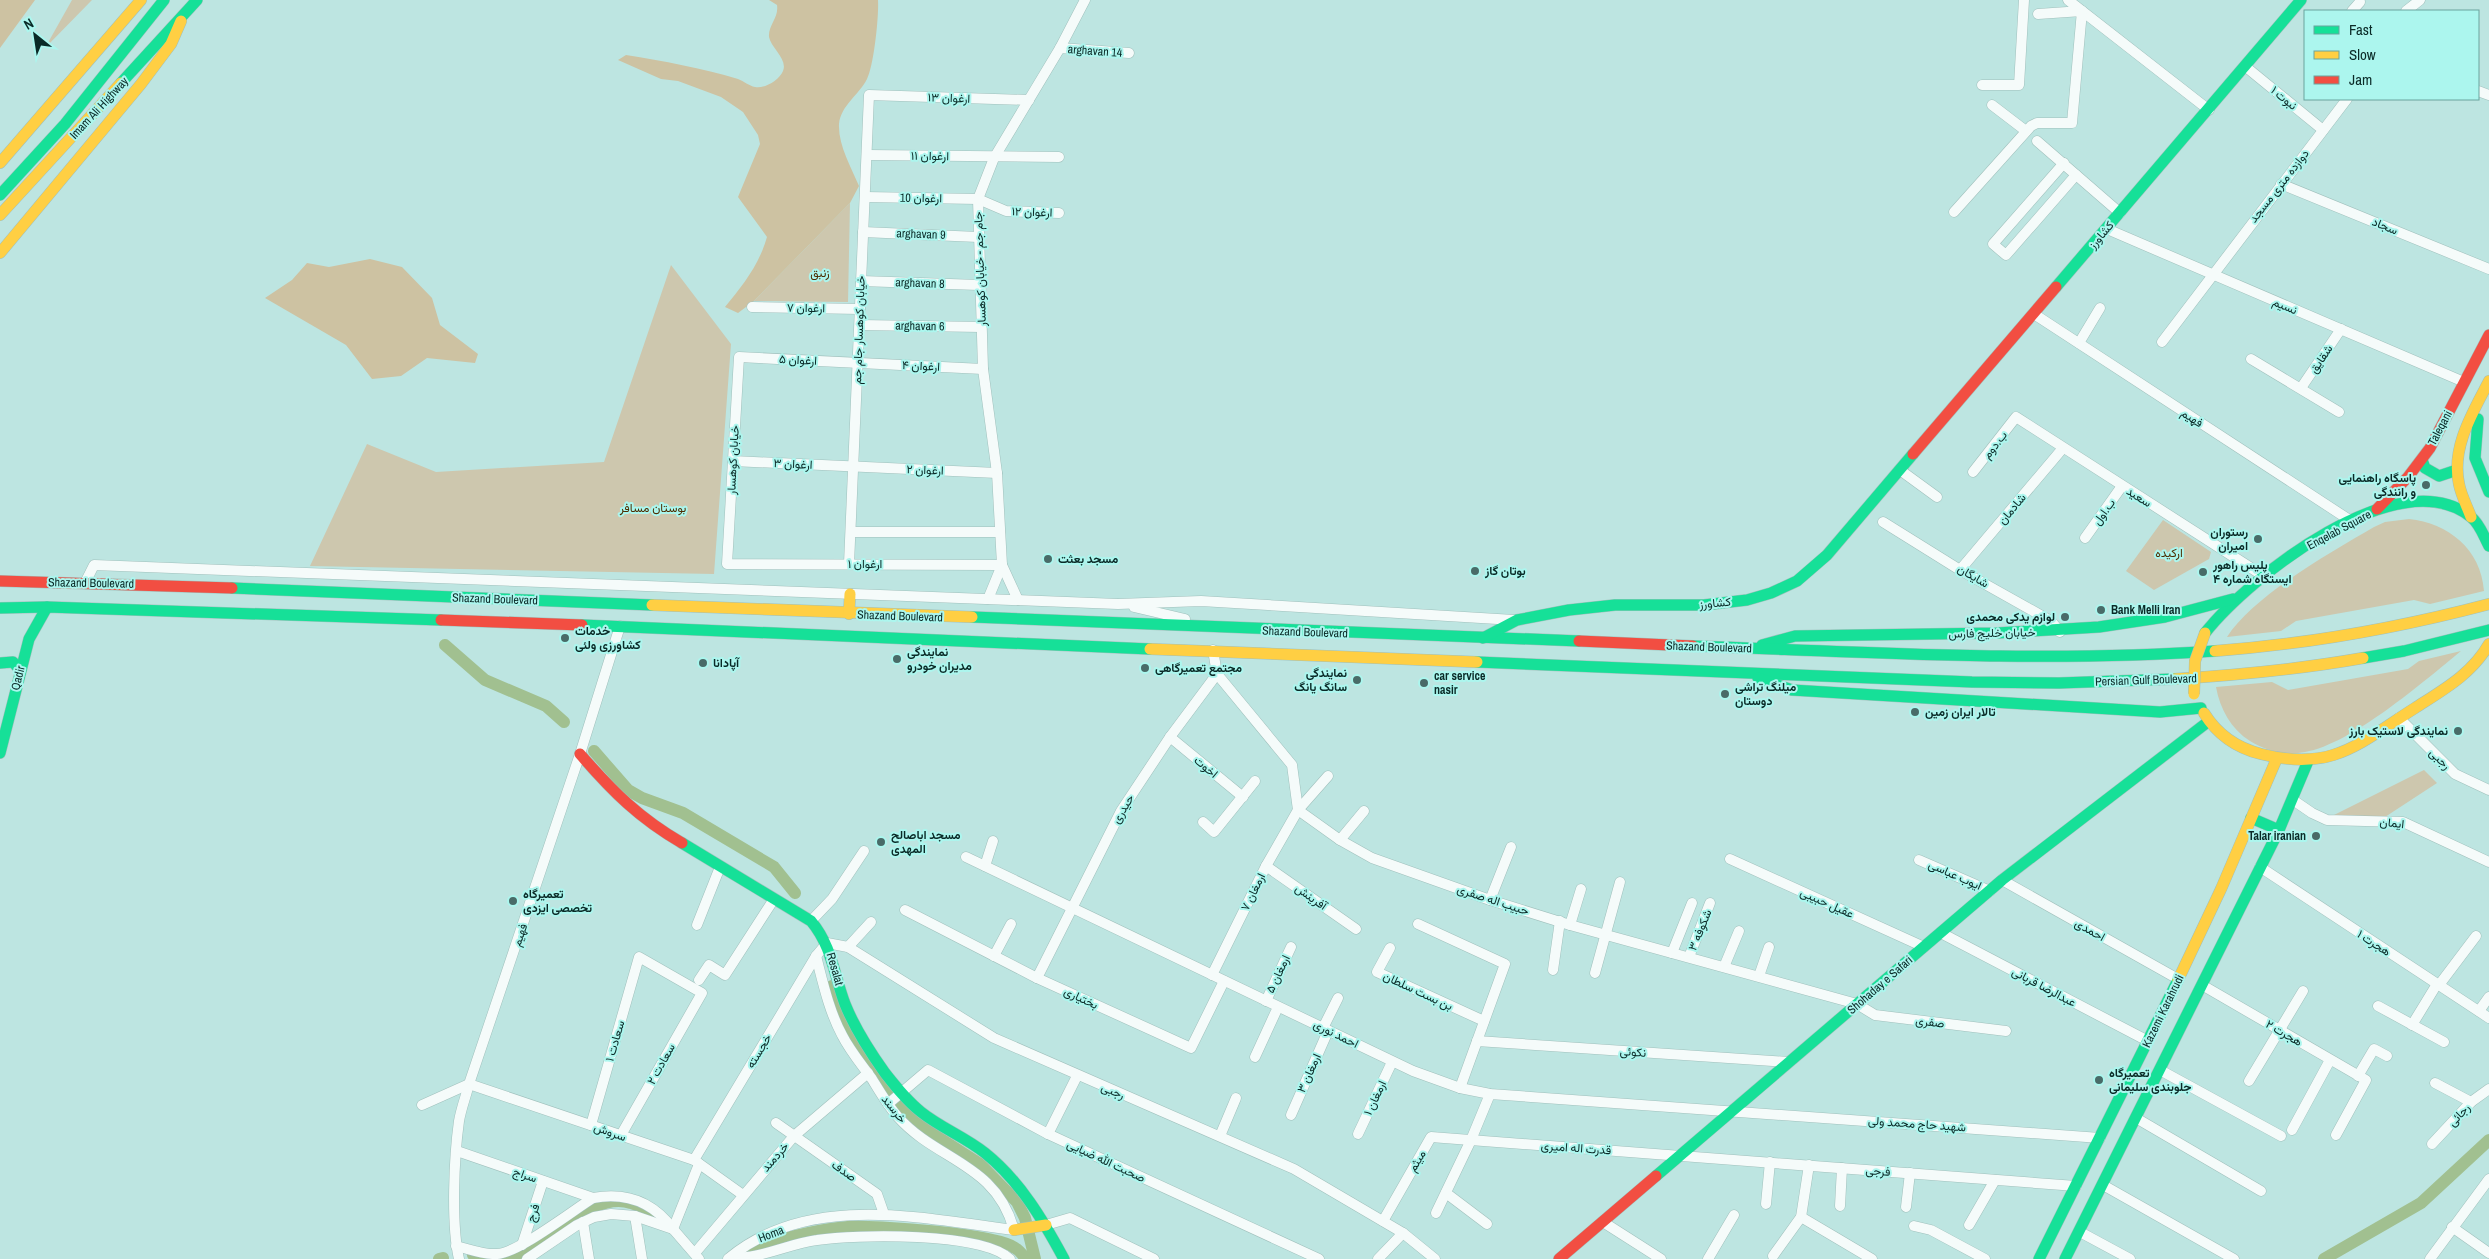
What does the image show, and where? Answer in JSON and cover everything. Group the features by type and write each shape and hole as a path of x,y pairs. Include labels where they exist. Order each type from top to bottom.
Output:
{"main road":[{"path":"0,163 141,0"},
{"name":"Imam Ali Highway","path":"0,195 65,124 164,0"},
{"name":"Imam Ali Highway","path":"0,215 197,0"},
{"name":"کشاورز","path":"1483,638 1517,620 1568,610 1615,605 1704,605 1747,600 1771,593 1797,581 1827,555 2246,67 2301,0"},
{"path":"0,253 141,84 171,44 183,16"},
{"name":"Taleqani","path":"2376,510 2422,460 2489,335"},
{"name":"Taleqani","path":"2471,517 2459,484 2457,470 2460,446 2489,381"},
{"path":"2480,398 2474,444 2475,458 2489,492"},
{"path":"2422,460 2425,468 2439,476 2457,470"},
{"name":"Enqelab Square","path":"2471,517 2448,507 2428,502 2404,502 2376,510 2351,521 2262,575 2214,618 2205,633 2195,660 2193,676 2194,694 2209,721 2226,738 2249,751 2277,758 2308,761 2335,754 2351,747 2399,718 2436,694 2477,662 2489,645"},
{"path":"2471,517 2489,546"},
{"path":"254,589 258,572"},
{"name":"Shazand Boulevard","path":"0,581 254,589 849,614 1800,650"},
{"path":"849,614 850,594"},
{"name":"خیابان خلیج فارس","path":"1750,648 1795,636 2060,632 2134,625 2193,612 2233,599"},
{"name":"Persian Gulf Boulevard","path":"1800,650 1931,655 2072,657 2195,652 2308,642 2447,615 2489,604"},
{"name":"Shazand Boulevard","path":"0,608 47,606 620,626 1798,676"},
{"name":"Qadir","path":"0,753 20,670 32,630 47,606"},
{"name":"Persian Gulf Boulevard","path":"1798,676 2035,683 2217,677 2372,657 2440,644 2489,630"},
{"path":"2477,662 2489,660"},
{"path":"0,663 13,662 20,670"},
{"path":"1747,674 1792,690 2160,712 2201,708"},
{"name":"Shohaday e Safari","path":"1561,1259 2002,880 2209,721"},
{"name":"Resalat","path":"580,754 613,792 651,825 811,922 827,943 845,1004 856,1027 902,1094 928,1119 985,1153 1002,1168 1028,1198 1046,1225 1064,1259"},
{"name":"Kazemi Karahrudi","path":"2039,1259 2148,1041 2221,889 2277,758"},
{"name":"Kazemi Karahrudi","path":"2065,1259 2279,830 2308,761"},
{"path":"2251,818 2279,830"},
{"path":"1014,1230 1046,1225"}],"street":[{"name":"جام جم - خیابان کوهسار","path":"1002,565 997,473 983,369 979,285 978,199 994,158 1060,48 1085,0"},
{"path":"1982,84 2019,85 2024,0"},
{"path":"2068,0 2209,110"},
{"path":"2407,10 2420,0"},
{"path":"2353,10 2360,2"},
{"path":"2038,14 2082,10"},
{"path":"1954,212 2026,131 2037,123 2072,123 2082,10"},
{"name":"arghavan 14","path":"1060,48 1129,53"},
{"name":"نبوت ۱","path":"2246,67 2323,130"},
{"name":"ارغوان ۱۳","path":"869,96 1029,100"},
{"name":"خیابان کوهسار جام جم","path":"849,564 869,96"},
{"name":"دوازده متری مسجد","path":"2212,274 2346,100"},
{"path":"1992,105 2026,131"},
{"path":"2037,140 2120,212"},
{"name":"ارغوان ۱۱","path":"867,155 994,158"},
{"path":"994,158 1059,157"},
{"path":"2064,164 1993,244 2006,255 2076,175"},
{"name":"سجاد","path":"2281,184 2489,269"},
{"name":"ارغوان 10","path":"865,196 978,199"},
{"name":"ارغوان ۱۲","path":"978,199 1006,211 1059,213"},
{"name":"نسیم","path":"2107,228 2464,382"},
{"name":"arghavan 9","path":"864,232 978,237"},
{"path":"2162,342 2212,274"},
{"name":"arghavan 8","path":"861,280 979,285"},
{"name":"ارغوان ۷","path":"752,307 860,309"},
{"path":"2079,343 2100,308"},
{"name":"فهیم","path":"2034,314 2351,521"},
{"name":"arghavan 6","path":"860,325 981,327"},
{"name":"شقایق","path":"2300,388 2341,330"},
{"name":"ارغوان ۵","path":"739,357 858,362"},
{"name":"خیابان کوهسار","path":"727,564 739,357"},
{"path":"2251,359 2339,412"},
{"name":"ارغوان ۴","path":"858,362 983,369"},
{"name":"سعید","path":"2016,417 2262,575"},
{"name":"ب.دوم","path":"1973,472 2016,417"},
{"name":"شادمان","path":"1960,570 2063,448"},
{"name":"ارغوان ۳","path":"733,460 854,468"},
{"name":"ارغوان ۲","path":"854,468 997,473"},
{"path":"1900,470 1937,497"},
{"name":"ب.اول","path":"2085,538 2122,486"},
{"name":"شایگان","path":"1884,522 1960,570 2051,621 2060,632"},
{"path":"851,532 1000,532"},
{"name":"ارغوان ۱","path":"727,564 1002,565"},
{"path":"85,583 94,565 1118,604 1201,602 1517,620"},
{"path":"988,599 1002,565"},
{"path":"1002,565 1018,600"},
{"path":"1118,604 1233,629"},
{"name":"فهیم","path":"457,1252 457,1151 459,1120 469,1084 580,754 620,626"},
{"path":"1212,650 1217,674 1292,765 1298,810"},
{"name":"حیدری","path":"1037,978 1121,811 1170,737 1217,674"},
{"name":"رجبی","path":"2399,718 2455,774 2489,790"},
{"name":"اخوت","path":"1170,737 1243,797"},
{"name":"ارمغان ۷","path":"1212,975 1266,866 1298,810 1328,776"},
{"path":"1203,822 1214,832 1254,781"},
{"name":"ایمان","path":"2293,800 2312,813 2327,820 2403,822 2489,862"},
{"name":"حبیب اله صفری","path":"1298,810 1340,840 1372,858 1490,900 1565,923 1857,1004"},
{"path":"1340,840 1364,811"},
{"path":"985,866 993,841"},
{"path":"1490,900 1511,847"},
{"path":"811,922 832,899 864,851"},
{"name":"احمد نوری","path":"966,857 1413,1072 1460,1088 1490,1094 1734,1110"},
{"name":"عقیل حبیبی","path":"1730,859 1924,947"},
{"name":"ایوب عباسی","path":"1919,860 1990,891"},
{"name":"آفرینش","path":"1266,866 1356,929"},
{"path":"697,925 720,867"},
{"name":"هجرت ۱","path":"2260,867 2489,1018"},
{"name":"احمدی","path":"2002,880 2178,979"},
{"path":"1595,974 1604,934 1620,882"},
{"path":"1553,970 1565,923 1581,889"},
{"path":"699,980 709,965 725,975 774,899"},
{"name":"شکوفه ۳","path":"1689,957 1710,903"},
{"path":"1672,952 1692,904"},
{"name":"بختیاری","path":"905,910 1037,978 1191,1048 1224,981"},
{"path":"848,947 871,922"},
{"path":"994,956 1011,924"},
{"path":"1418,924 1505,964 1460,1088"},
{"path":"1724,967 1740,931"},
{"name":"عبدالرضا قربانی","path":"1941,933 2148,1041"},
{"path":"2412,1025 2438,985 2476,936"},
{"name":"رجبی","path":"827,943 848,947 994,1038 1077,1076 1294,1169 1403,1233 1435,1259"},
{"name":"خجسته","path":"673,1229 697,1162 816,956 827,943"},
{"name":"ارمغان ۵","path":"1266,1001 1291,947"},
{"path":"1759,976 1769,947"},
{"name":"بن بست سلطان","path":"1390,948 1377,972 1484,1021"},
{"name":"خرسند","path":"816,956 838,1027 888,1104 898,1117 916,1133 978,1173 1001,1198 1011,1216 1014,1230"},
{"name":"سعادت ۲","path":"621,1136 702,993 639,957"},
{"name":"سعادت ۱","path":"591,1125 639,957"},
{"name":"هجرت ۲","path":"2202,986 2362,1078"},
{"path":"2249,1081 2303,991"},
{"path":"2479,1012 2489,997"},
{"name":"ارمغان ۳","path":"1291,1115 1338,998"},
{"name":"صفری","path":"1857,1004 1875,1015 2006,1031"},
{"path":"1255,1057 1278,1006"},
{"path":"2378,1006 2444,1042"},
{"name":"نکوئی","path":"1477,1042 1789,1062"},
{"path":"2336,1135 2374,1049 2387,1056"},
{"path":"2292,1130 2330,1060"},
{"name":"ارمغان ۱","path":"1358,1134 1392,1062"},
{"name":"صحبت الله ضیایی","path":"902,1094 928,1070 1048,1134 1302,1256 1319,1259"},
{"path":"2160,1070 2281,1136"},
{"name":"خردمند","path":"697,1256 743,1195 794,1136 868,1073"},
{"path":"1048,1134 1077,1076"},
{"path":"2434,1083 2471,1102"},
{"path":"422,1106 469,1084"},
{"name":"سروش","path":"469,1084 697,1162 743,1195"},
{"name":"رجائی","path":"2432,1144 2471,1102 2489,1090"},
{"path":"888,1104 902,1094"},
{"path":"1436,1213 1471,1140 1490,1094"},
{"path":"1220,1136 1236,1098"},
{"name":"شهید حاج محمد ولی","path":"1734,1110 2100,1138"},
{"path":"2136,1118 2261,1191"},
{"name":"صدف","path":"776,1123 877,1194 884,1214"},
{"name":"میثم","path":"1382,1221 1431,1137 1471,1140"},
{"name":"قدرت اله امیری","path":"1471,1140 1681,1155"},
{"name":"سراج","path":"457,1151 593,1198"},
{"name":"فرجی","path":"1681,1155 2076,1186"},
{"path":"1766,1204 1770,1162"},
{"path":"1773,1256 1801,1217 1809,1165"},
{"path":"1840,1206 1842,1168"},
{"path":"1906,1207 1910,1173"},
{"path":"2430,1259 2489,1179"},
{"path":"1969,1225 1995,1180"},
{"name":"فرج","path":"522,1245 543,1181"},
{"path":"2103,1185 2234,1259"},
{"path":"1446,1193 1487,1224"},
{"path":"457,1252 498,1254 522,1245 593,1198 622,1195 644,1202 662,1214 697,1256"},
{"path":"527,1259 583,1222 594,1217 611,1214 635,1216 673,1229"},
{"name":"Homa","path":"728,1259 758,1238 788,1227 829,1216 884,1214 1014,1230"},
{"path":"1708,1259 1734,1214"},
{"path":"635,1216 642,1259"},
{"path":"1801,1217 1872,1259"},
{"path":"1046,1225 1070,1218 1154,1259"},
{"path":"583,1222 589,1259"},
{"path":"1603,1222 1661,1259"},
{"path":"1914,1226 1931,1230 1985,1259"},
{"path":"2452,1228 2489,1253"},
{"path":"2080,1232 2130,1259"},
{"path":"1378,1259 1403,1233"},
{"name":"Homa","path":"728,1259 748,1257 783,1246 815,1240 864,1235 964,1243 992,1248 1003,1252 1010,1259"}],"green space":[{"path":"72,0 92,0 45,48"},
{"name":"زنبق","path":"850,203 848,302 754,301"},
{"name":"بوستان مسافر","path":"671,265 731,344 714,574 310,566 367,444 436,472 604,462"},
{"path":"2409,519 2437,526 2449,532 2460,541 2476,563 2482,576 2484,591 2430,604 2414,600 2296,621 2281,631 2227,637 2255,606 2315,562 2374,527 2385,522"},
{"name":"ارکیده","path":"2163,520 2211,552 2209,559 2154,590 2126,571"},
{"path":"2461,651 2365,725 2324,747 2305,752 2283,753 2269,750 2256,745 2243,736 2227,718 2220,703 2216,687 2272,682 2288,690 2408,669 2419,661"},
{"path":"2424,770 2437,783 2385,817 2332,816"}],"shaded area":[{"path":"0,0 35,0 0,48"},
{"path":"769,0 878,0 877,28 870,72 864,85 843,111 839,124 843,148 859,186 850,203 754,301 738,313 725,307 755,266 767,237 738,197 760,144 758,135 743,112 721,97 678,81 661,79 618,60 626,55 640,57 711,71 738,79 755,87 767,85 778,78 784,67 769,37 777,5"},
{"path":"370,259 402,267 432,298 440,325 478,354 475,363 427,358 401,376 372,379 346,345 265,298 292,280 307,263 329,267"}],"waterway":[{"path":"445,645 485,680 546,706 564,722"},
{"path":"594,751 628,790 642,798 683,813 774,867 795,893"},
{"path":"832,986 850,1035 897,1105 927,1130 980,1164 1017,1202 1025,1218 1035,1259"},
{"path":"2324,1259 2421,1203 2489,1140"},
{"path":"503,1259 527,1249 571,1220 595,1206 607,1202 631,1203 661,1219"},
{"path":"747,1250 810,1233 835,1228 862,1227 907,1229 985,1239 1004,1243 1015,1248 1026,1259"},
{"path":"473,1255 493,1259"},
{"path":"439,1259 443,1258"}],"traffic: fast":[{"path":"0,195 65,124 164,0"},
{"path":"121,83 197,0"},
{"path":"2056,287 2301,0"},
{"path":"2478,419 2475,458 2489,492"},
{"path":"1483,638 1517,620 1569,610 1615,605 1704,605 1747,600 1771,593 1797,581 1827,555 1913,454"},
{"path":"2422,460 2425,468 2439,476 2457,470"},
{"path":"2205,633 2255,583 2290,556 2328,532 2367,513 2405,503 2441,503 2471,517 2479,527 2489,546"},
{"path":"232,588 652,605"},
{"path":"1762,645 1795,636 1997,633 2099,627 2165,617 2233,599"},
{"path":"0,753 29,639 47,607"},
{"path":"0,608 47,607 441,620"},
{"path":"972,617 1579,641"},
{"path":"582,625 1150,649"},
{"path":"2363,658 2404,651 2489,630"},
{"path":"1693,646 2019,656 2084,656 2215,651"},
{"path":"0,663 13,662 20,670"},
{"path":"1477,662 1972,682 2059,683 2174,679"},
{"path":"1758,678 1792,690 2160,712 2201,708"},
{"path":"1656,1176 2002,880 2209,721"},
{"path":"2065,1259 2279,830 2308,761"},
{"path":"2251,818 2279,830"},
{"path":"682,843 811,921 824,940 845,1004 853,1022 868,1049 885,1073 906,1099 921,1112 977,1147 998,1164 1030,1202 1064,1259"},
{"path":"2039,1259 2178,980"}],"traffic: slow":[{"path":"0,163 141,0"},
{"path":"0,253 141,84 171,44 181,21"},
{"path":"0,215 121,83"},
{"path":"2471,517 2459,484 2458,457 2470,417 2489,381"},
{"path":"849,614 850,594"},
{"path":"2215,651 2353,634 2489,604"},
{"path":"652,605 972,617"},
{"path":"2194,694 2195,661 2205,633"},
{"path":"2204,713 2221,734 2236,744 2252,751 2286,759 2326,757 2360,743 2446,688 2474,664 2489,644"},
{"path":"1150,649 1477,662"},
{"path":"2174,679 2269,671 2363,658"},
{"path":"2178,980 2221,889 2277,758"},
{"path":"1014,1230 1046,1225"}],"traffic: jam":[{"path":"1913,454 2056,287"},
{"path":"2377,509 2408,477 2430,448 2489,335"},
{"path":"0,581 232,588"},
{"path":"441,620 582,625"},
{"path":"1579,641 1693,646"},
{"path":"580,754 627,803 653,824 682,843"},
{"path":"1559,1259 1656,1176"}],"place":[{"name":"پاسگاه راهنمایی و رانندگی","path":"2426,485"},
{"name":"رستوران امیران","path":"2258,539"},
{"name":"مسجد بعثت","path":"1048,559"},
{"name":"بوتان گاز","path":"1475,571"},
{"name":"پلیس راهور ایستگاه شماره ۴","path":"2203,572"},
{"name":"Bank Melli Iran","path":"2101,610"},
{"name":"لوازم یدکی محمدی","path":"2065,617"},
{"name":"خدمات کشاورزی ولئی","path":"565,638"},
{"name":"نمایندگی مدیران خودرو","path":"897,659"},
{"name":"آپادانا","path":"703,663"},
{"name":"مجتمع تعمیرگاهی","path":"1145,668"},
{"name":"نمایندگی سانگ یانگ","path":"1357,680"},
{"name":"car service nasir","path":"1424,683"},
{"name":"میلنگ تراشی دوستان","path":"1725,694"},
{"name":"تالار ایران زمین","path":"1915,712"},
{"name":"نمایندگی لاستیک بارز","path":"2458,731"},
{"name":"Talar iranian","path":"2316,836"},
{"name":"مسجد اباصالح المهدی","path":"881,842"},
{"name":"تعمیرگاه تخصصی ایزدی","path":"513,901"},
{"name":"تعمیرگاه جلوبندی سلیمانی","path":"2099,1080"}]}
